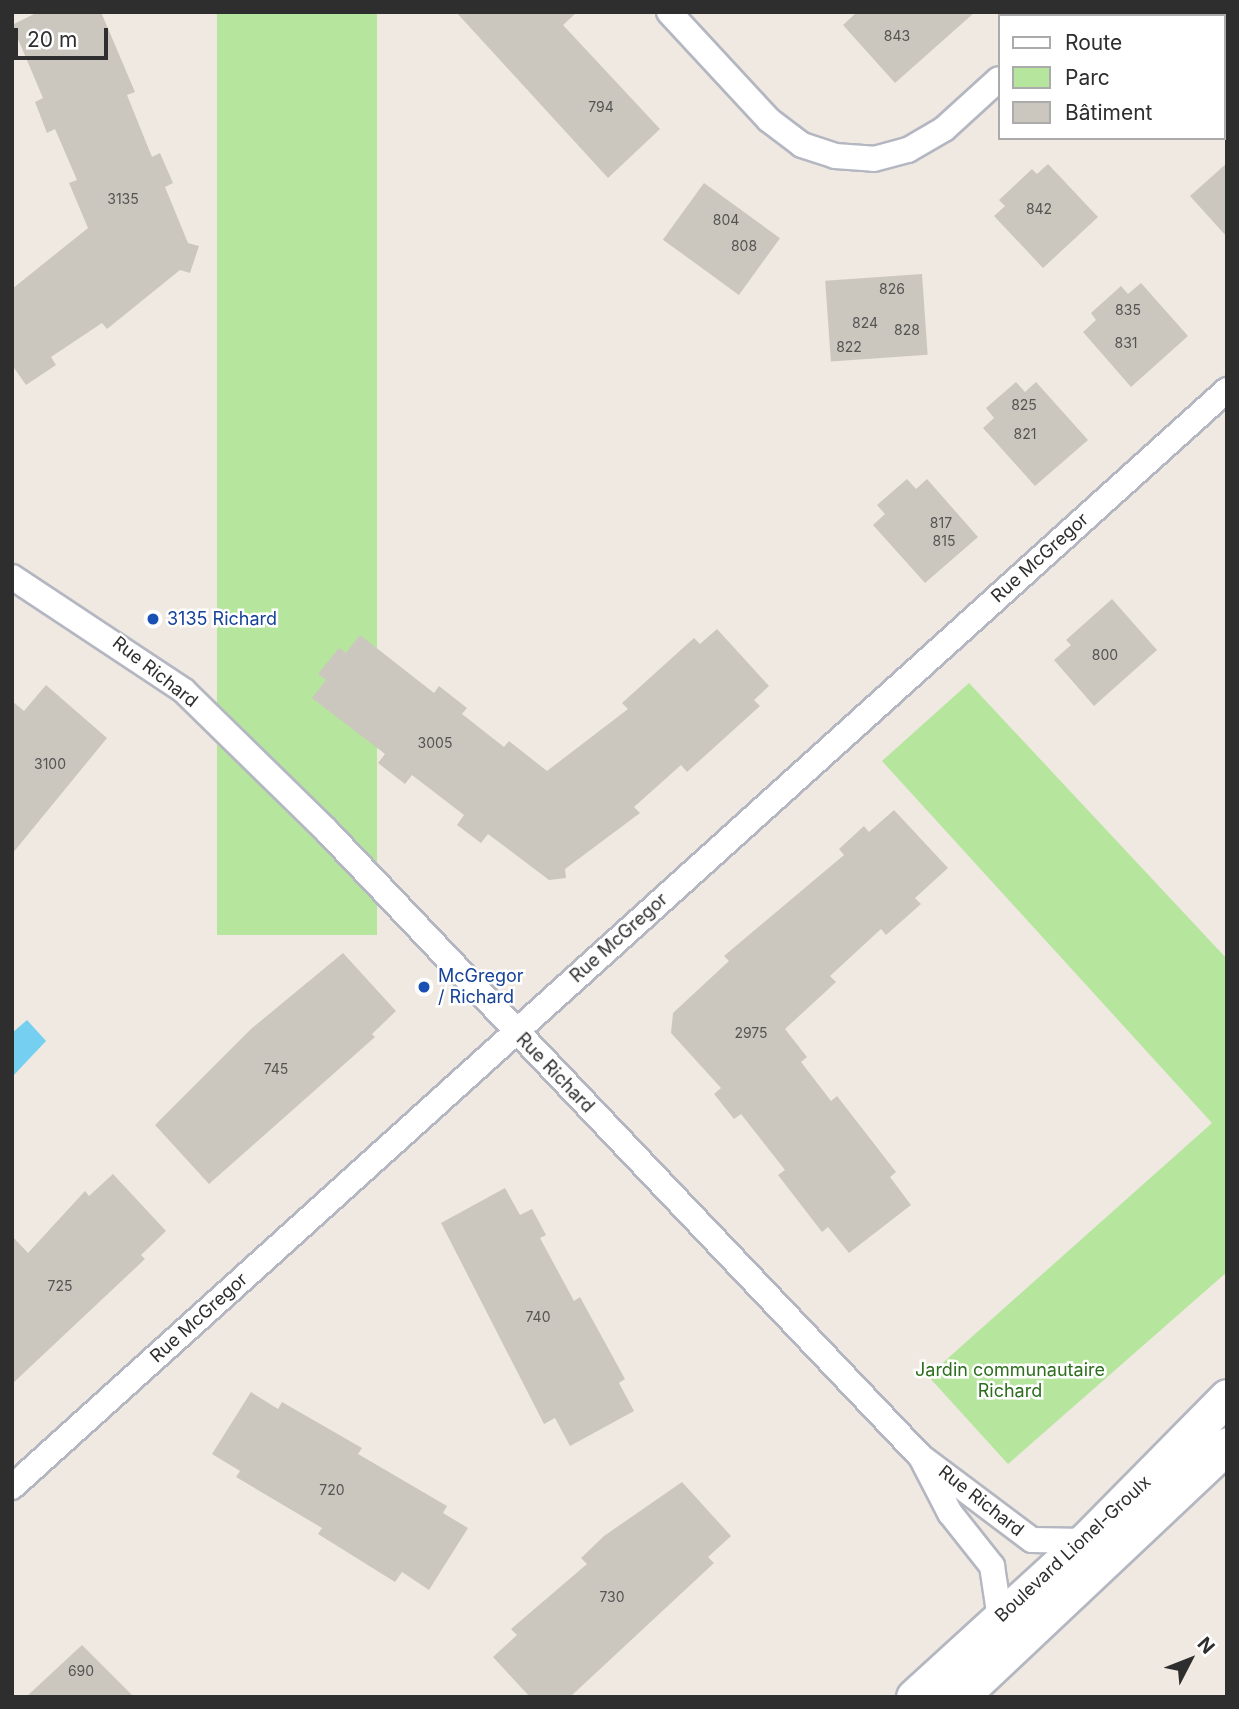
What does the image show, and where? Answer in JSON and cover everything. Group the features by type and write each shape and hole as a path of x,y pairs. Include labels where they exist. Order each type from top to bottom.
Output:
{"main road":[{"name":"Boulevard Lionel-Groulx","path":"914,1697 1085,1541 1227,1397"},
{"name":"Boulevard Lionel-Groulx","path":"960,1697 1227,1445"}],"street":[{"path":"669,12 769,120 802,145 835,156 874,159 908,150 944,129 998,80"},
{"name":"Rue McGregor","path":"12,1486 1227,390"},
{"name":"Rue Richard","path":"12,577 184,691 516,1032 920,1456 1032,1540 1085,1541"},
{"name":"Rue Richard","path":"920,1456 950,1513 992,1566 1000,1618"}],"green space":[{"path":"217,12 377,12 377,935 217,935"},
{"name":"Jardin communautaire Richard","path":"969,683 1227,959 1227,1272 1008,1464 928,1376 1212,1123 882,761"}],"water":[{"path":"27,1020 46,1041 12,1077 12,1033"}],"building":[{"path":"38,12 101,12 135,92 127,95 152,157 160,153 173,183 165,187 188,243 199,246 190,273 180,270 107,329 102,323 51,357 56,365 26,385 12,365 12,289 88,228 69,183 77,180 55,129 47,133 35,102 43,98 12,25"},
{"path":"456,12 577,12 563,25 660,129 608,178"},
{"path":"857,12 975,12 895,83 843,25"},
{"path":"1227,163 1227,237 1190,196"},
{"path":"1048,164 1098,217 1043,268 994,216 1005,206 999,200 1032,169 1037,174"},
{"path":"704,183 780,238 739,295 663,240"},
{"path":"922,274 928,355 831,362 825,281"},
{"path":"1141,283 1188,336 1131,387 1083,332 1096,320 1091,313 1121,286 1128,294"},
{"path":"1016,382 1025,392 1036,382 1088,440 1035,486 983,428 994,418 986,408"},
{"path":"907,479 916,489 927,479 978,537 925,583 873,525 885,514 877,505"},
{"path":"1112,599 1157,650 1094,706 1054,660 1071,645 1066,640"},
{"path":"717,629 769,686 754,700 760,706 687,772 681,765 634,807 640,813 565,869 566,878 549,880 488,834 481,843 457,825 464,815 412,775 405,784 378,763 385,754 312,698 326,680 318,674 339,648 346,653 360,635 434,693 439,686 467,708 462,714 504,747 509,741 547,771 628,709 622,703 694,638 700,644"},
{"path":"46,685 107,738 12,854 12,701 24,711"},
{"path":"894,810 948,868 915,898 921,904 886,935 881,929 830,976 836,982 785,1029 807,1057 801,1062 831,1101 837,1096 896,1172 890,1177 911,1205 849,1253 828,1227 822,1232 778,1175 785,1170 741,1114 734,1119 714,1094 721,1088 671,1033 673,1013 729,961 724,956 844,855 839,849 864,826 869,832"},
{"path":"343,953 396,1011 372,1034 375,1037 209,1184 155,1125 251,1029"},
{"path":"113,1174 166,1231 141,1255 145,1259 12,1384 12,1236 28,1253 85,1191 89,1196"},
{"path":"505,1188 520,1215 532,1209 546,1235 540,1238 574,1301 580,1297 625,1379 619,1383 634,1411 570,1446 555,1418 544,1424 441,1223"},
{"path":"251,1392 278,1409 282,1402 362,1448 358,1454 447,1506 443,1513 468,1528 429,1590 402,1572 395,1582 318,1534 322,1528 236,1477 240,1471 212,1454"},
{"path":"682,1482 731,1536 708,1557 714,1563 570,1697 530,1697 493,1657 517,1635 511,1629 587,1564 581,1558 604,1536"},
{"path":"82,1645 134,1697 26,1697"}],"place":[{"name":"3135 Richard","path":"153,619"},
{"name":"McGregor / Richard","path":"424,987"}]}
